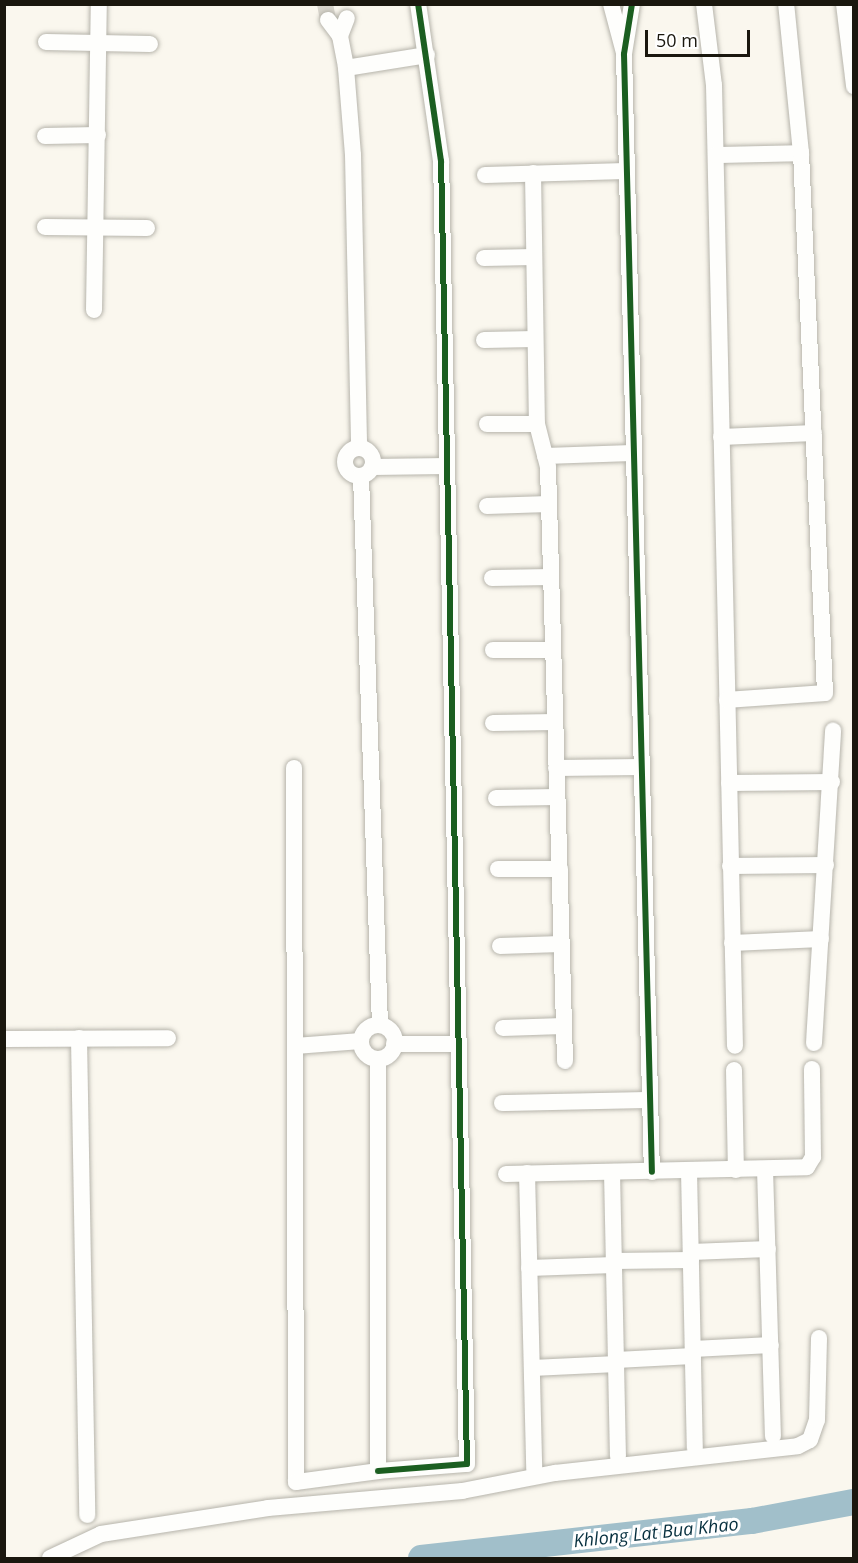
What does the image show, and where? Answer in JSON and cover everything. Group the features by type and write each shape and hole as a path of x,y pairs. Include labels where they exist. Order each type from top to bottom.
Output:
{"street":[{"path":"94,310 99,4"},
{"path":"294,768 296,1482 378,1471 466,1464 441,161 418,4"},
{"path":"611,4 624,54"},
{"path":"632,4 624,54 626,171 652,1172"},
{"path":"704,4 712,51 716,155 735,1046"},
{"path":"727,700 825,693 801,153 786,4"},
{"path":"844,4 854,86"},
{"path":"340,36 346,18"},
{"path":"328,20 340,36 346,68 359,448"},
{"path":"46,42 150,44"},
{"path":"346,68 427,55"},
{"path":"45,135 98,135"},
{"path":"716,155 801,153"},
{"path":"486,175 626,171"},
{"path":"533,173 537,424 545,456 549,504 565,1061"},
{"path":"45,227 147,228"},
{"path":"484,258 534,257"},
{"path":"484,340 535,339"},
{"path":"487,424 537,424"},
{"path":"721,437 814,433"},
{"path":"380,1025 366,472 370,453 359,448 350,451 345,464 366,472 447,466"},
{"path":"545,456 632,453"},
{"path":"488,506 549,504"},
{"path":"492,578 551,578"},
{"path":"493,650 552,650"},
{"path":"493,723 555,722"},
{"path":"814,1043 832,782 833,731"},
{"path":"556,768 641,767"},
{"path":"729,783 832,782"},
{"path":"496,798 557,797"},
{"path":"730,866 826,865"},
{"path":"498,869 560,869"},
{"path":"732,943 821,939"},
{"path":"500,946 561,944"},
{"path":"378,1059 364,1052 361,1041 364,1031 380,1025 390,1030 394,1044"},
{"path":"503,1028 563,1026"},
{"path":"79,1038 87,1515"},
{"path":"4,1039 168,1038"},
{"path":"295,1046 361,1041"},
{"path":"378,1471 378,1059 394,1044 458,1044"},
{"path":"506,1174 736,1170 810,1164 812,1069"},
{"path":"734,1070 736,1170"},
{"path":"502,1103 650,1100"},
{"path":"765,1168 773,1436"},
{"path":"689,1171 695,1448"},
{"path":"612,1172 618,1456"},
{"path":"527,1173 534,1469"},
{"path":"529,1268 768,1249"},
{"path":"50,1558 101,1534 257,1510 462,1491 555,1473 798,1446 810,1440 817,1420 819,1338"},
{"path":"532,1368 616,1362 771,1345"}],"waterway":[{"name":"Khlong Lat Bua Khao","path":"421,1558 752,1521 854,1502"}],"tunnel":[{"path":"325,4 328,20"}],"cycle path":[{"path":"378,1471 467,1464 441,161 418,4"},
{"path":"632,4 624,54 652,1172"}]}
